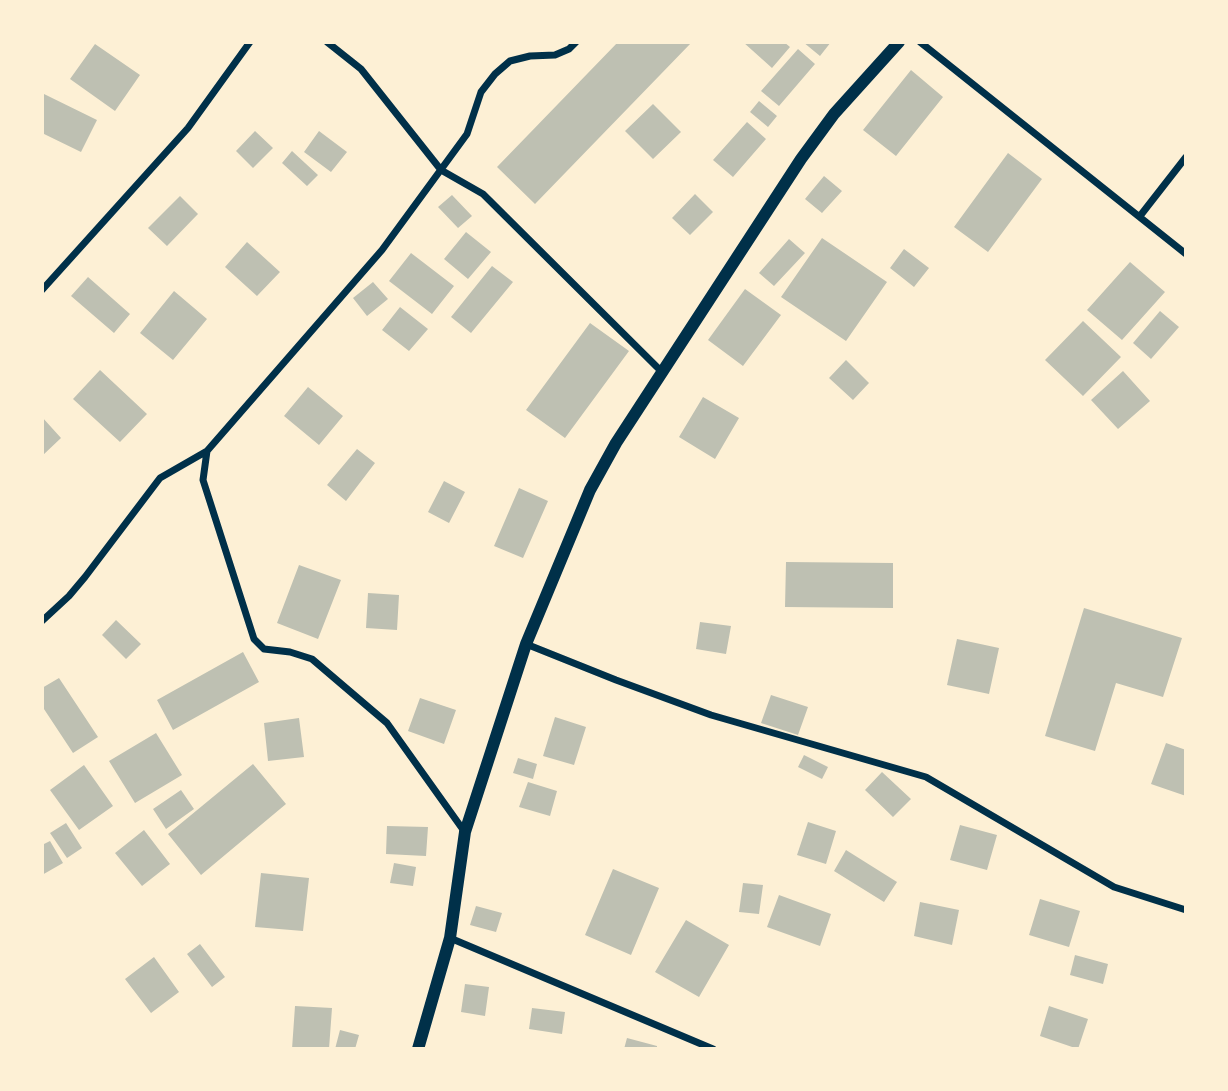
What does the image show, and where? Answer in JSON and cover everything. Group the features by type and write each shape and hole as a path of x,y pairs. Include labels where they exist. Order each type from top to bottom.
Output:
{"street":[{"path":"42,290 188,128 250,42"},
{"path":"327,42 362,69 441,170 483,194 662,372"},
{"path":"42,621 85,578 160,478 207,451 382,250 467,134 481,92 495,74 510,61 530,56 555,55 569,49 576,42"},
{"path":"418,1049 450,938 465,832 526,644 590,490 616,443 801,159 834,114 899,42"},
{"path":"920,42 1186,254"},
{"path":"1140,216 1186,157"},
{"path":"207,451 202,480 254,639 264,649 290,652 312,659 387,723 465,832"},
{"path":"526,644 711,715 926,776 1114,887 1186,909"},
{"path":"450,938 713,1049"}],"building":[{"path":"618,42 692,42 535,204 497,167"},
{"path":"743,42 784,42 790,47 772,68"},
{"path":"803,42 831,42 820,56"},
{"path":"95,44 140,75 115,111 70,79"},
{"path":"798,49 815,64 779,106 761,91"},
{"path":"911,70 943,97 896,156 863,130"},
{"path":"44,94 97,120 81,152 42,133"},
{"path":"759,101 777,116 768,127 750,112"},
{"path":"653,104 681,132 653,159 625,131"},
{"path":"747,122 766,139 733,177 713,160"},
{"path":"255,131 273,148 253,168 236,151"},
{"path":"319,131 347,152 331,172 304,152"},
{"path":"292,151 318,175 307,186 282,163"},
{"path":"1008,153 1042,179 988,252 954,227"},
{"path":"824,176 842,191 822,213 805,199"},
{"path":"695,194 713,212 690,235 672,218"},
{"path":"452,195 472,216 458,228 438,207"},
{"path":"180,196 198,214 167,246 148,228"},
{"path":"466,232 491,252 468,279 444,259"},
{"path":"822,238 887,282 846,341 781,297"},
{"path":"789,239 805,253 774,286 759,273"},
{"path":"247,242 280,272 257,296 225,267"},
{"path":"904,249 929,268 914,287 890,268"},
{"path":"411,253 454,286 432,314 389,281"},
{"path":"1130,262 1165,292 1122,340 1087,310"},
{"path":"492,266 513,282 471,333 451,317"},
{"path":"88,277 130,314 114,333 71,296"},
{"path":"373,282 388,299 367,316 353,298"},
{"path":"745,289 781,315 743,366 708,340"},
{"path":"174,291 207,319 173,360 140,333"},
{"path":"400,307 428,329 409,351 382,330"},
{"path":"1160,311 1179,327 1151,359 1133,343"},
{"path":"1083,321 1121,357 1083,396 1045,360"},
{"path":"590,323 629,351 565,438 526,410"},
{"path":"846,360 869,383 853,400 829,378"},
{"path":"100,370 147,414 120,442 73,399"},
{"path":"1123,371 1150,401 1118,429 1091,400"},
{"path":"308,387 343,416 319,445 284,416"},
{"path":"703,397 739,418 715,459 679,437"},
{"path":"42,417 61,438 42,456"},
{"path":"357,449 375,463 346,501 327,485"},
{"path":"444,481 465,492 449,523 428,512"},
{"path":"519,488 548,501 523,558 494,546"},
{"path":"786,562 893,563 893,608 785,607"},
{"path":"299,565 341,580 318,639 277,623"},
{"path":"368,593 399,595 397,630 366,628"},
{"path":"1084,608 1182,638 1163,697 1116,683 1095,751 1045,736"},
{"path":"116,620 141,644 126,659 102,635"},
{"path":"700,622 731,626 726,654 696,649"},
{"path":"957,639 999,648 989,694 947,685"},
{"path":"243,652 259,682 173,730 157,700"},
{"path":"59,678 98,737 73,753 42,706 42,688"},
{"path":"771,695 808,707 798,735 761,723"},
{"path":"420,698 456,710 444,744 408,731"},
{"path":"555,717 586,727 574,765 543,756"},
{"path":"299,718 304,757 268,761 264,723"},
{"path":"156,733 182,775 135,803 109,761"},
{"path":"1166,743 1186,750 1186,796 1151,784"},
{"path":"804,755 828,767 822,779 798,767"},
{"path":"518,758 537,764 533,779 513,773"},
{"path":"253,764 286,804 201,875 168,834"},
{"path":"84,765 113,806 79,830 50,790"},
{"path":"882,772 911,799 893,817 865,790"},
{"path":"528,782 557,791 550,816 519,807"},
{"path":"181,790 194,809 166,829 153,809"},
{"path":"808,822 836,831 826,864 797,855"},
{"path":"66,823 82,848 67,858 50,833"},
{"path":"960,825 997,835 987,870 950,860"},
{"path":"387,826 428,827 426,856 386,854"},
{"path":"144,830 170,864 142,886 115,853"},
{"path":"50,841 63,863 42,875 42,845"},
{"path":"846,850 897,882 884,902 834,871"},
{"path":"394,863 416,867 413,886 390,883"},
{"path":"613,869 659,888 631,955 585,935"},
{"path":"261,873 309,878 303,931 255,927"},
{"path":"743,883 763,885 759,914 739,912"},
{"path":"779,895 831,914 820,946 767,927"},
{"path":"1040,899 1080,911 1069,947 1029,935"},
{"path":"920,902 959,910 952,945 914,936"},
{"path":"476,906 502,913 496,932 470,925"},
{"path":"686,920 729,945 699,997 655,972"},
{"path":"200,944 225,977 212,987 187,954"},
{"path":"1075,955 1108,964 1103,984 1070,975"},
{"path":"154,957 179,992 151,1013 125,979"},
{"path":"465,984 489,987 485,1016 461,1012"},
{"path":"295,1006 332,1008 329,1049 292,1049"},
{"path":"1049,1006 1088,1019 1078,1049 1040,1036"},
{"path":"532,1008 565,1012 562,1034 529,1029"},
{"path":"340,1030 359,1035 355,1049 335,1049"},
{"path":"627,1038 657,1046 657,1049 624,1049"}]}
